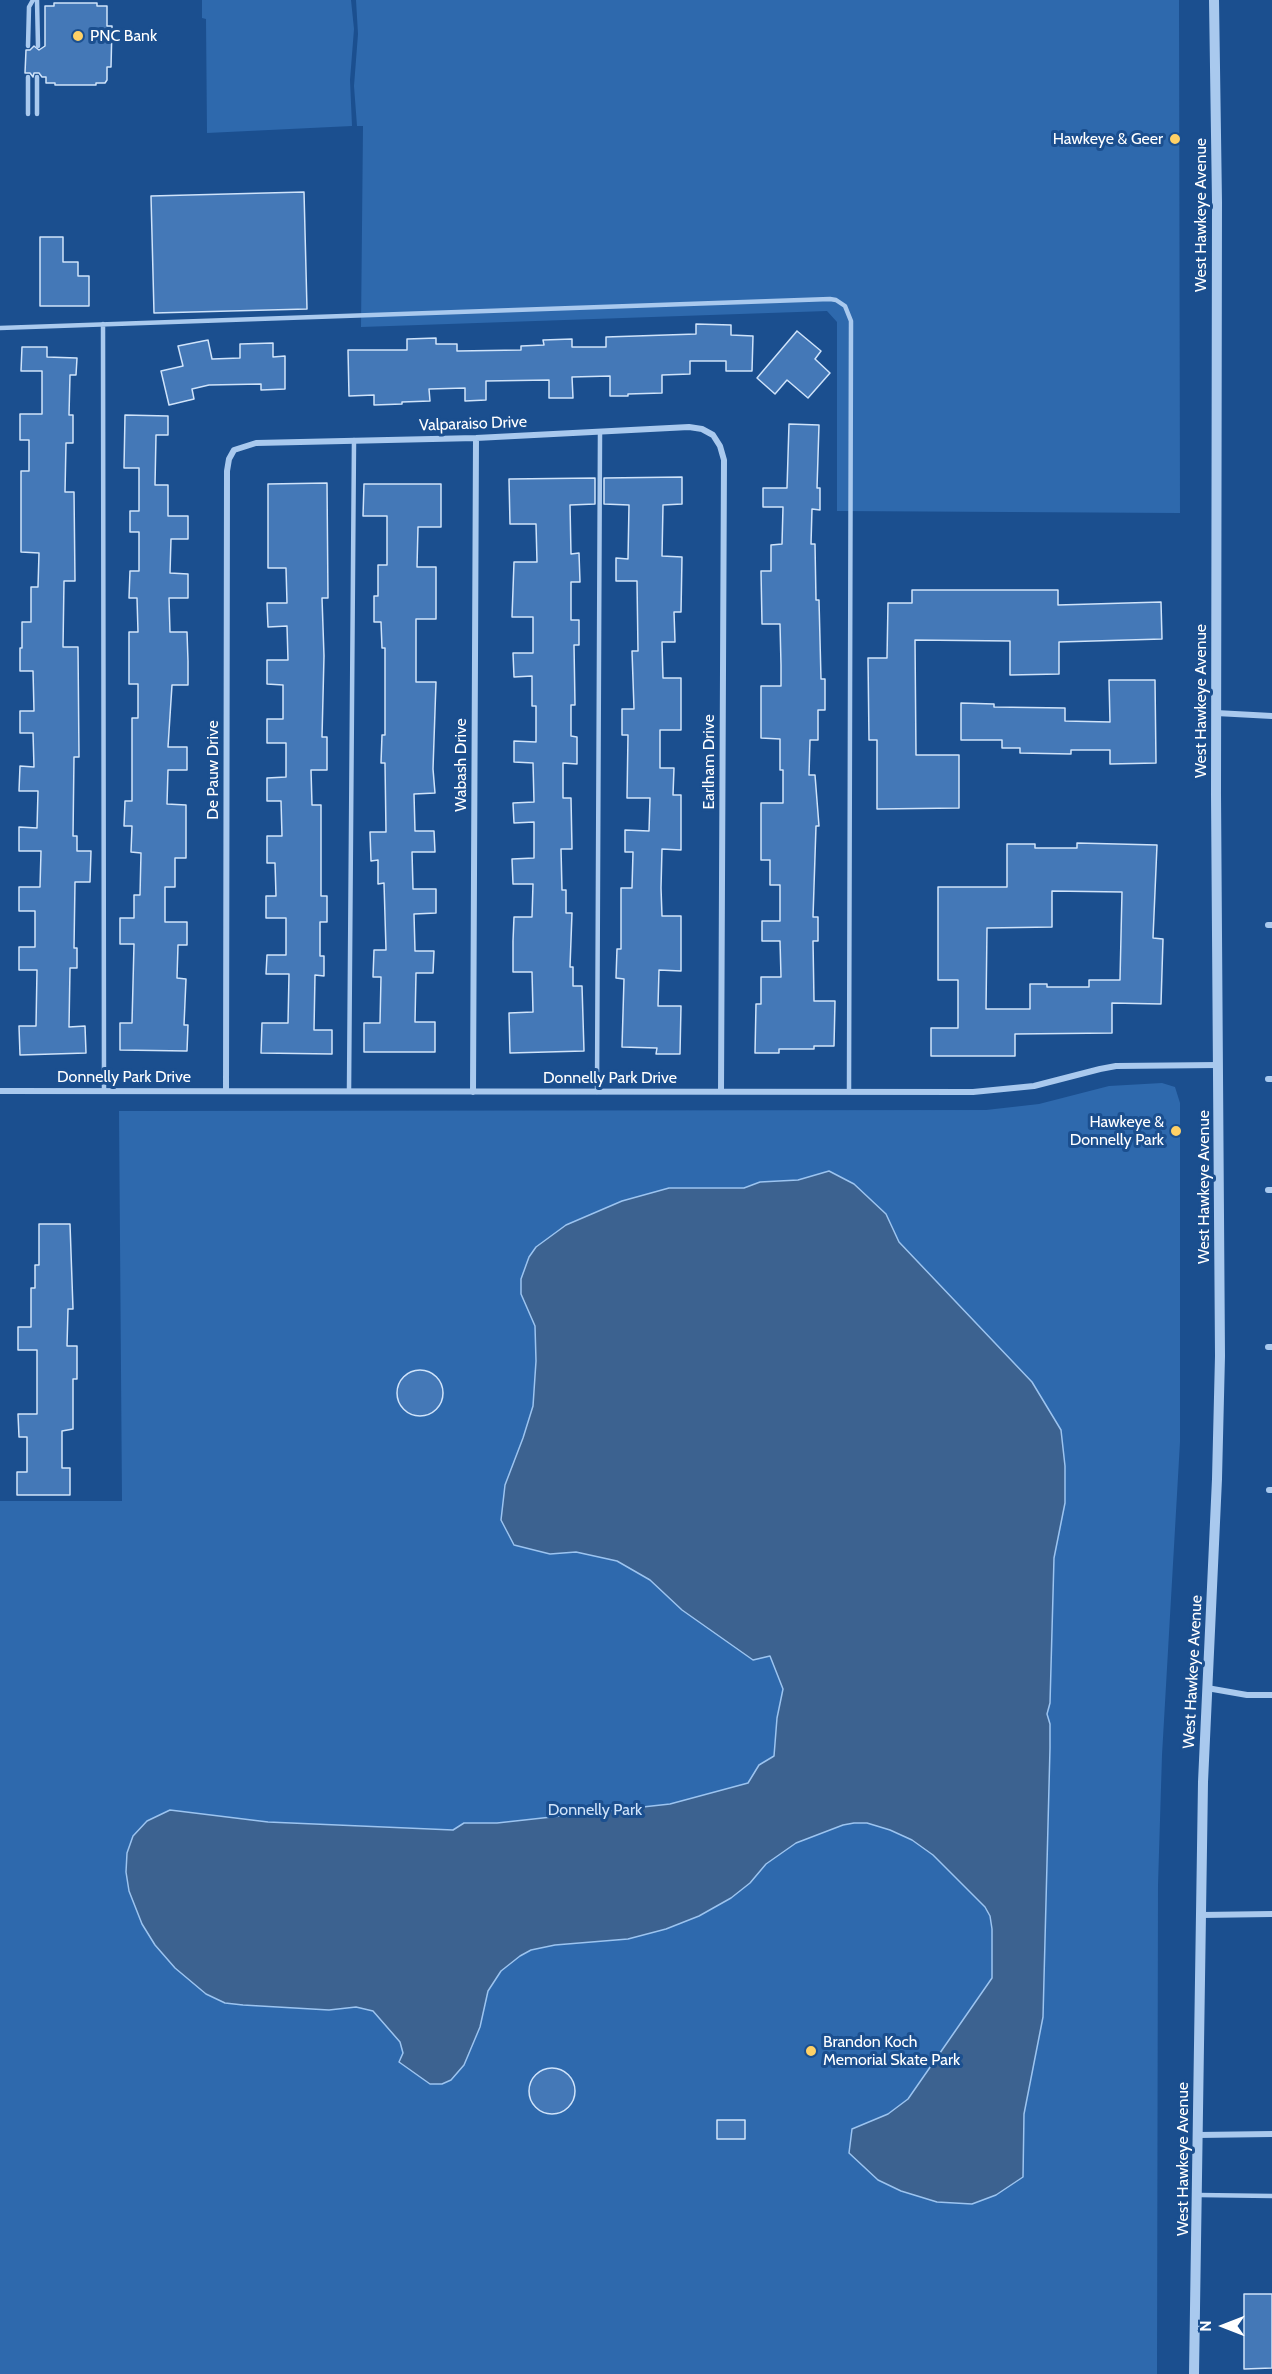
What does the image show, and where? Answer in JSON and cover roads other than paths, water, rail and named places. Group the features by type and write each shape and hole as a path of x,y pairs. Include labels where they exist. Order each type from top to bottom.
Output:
{"street":[{"name":"West Hawkeye Avenue","path":"1194,2374 1199,2195 1201,1915 1206,1688 1217,1479 1220,1356 1216,713 1217,202 1214,0"},
{"name":"Valparaiso Drive","path":"234,450 256,443 476,438 689,428 702,429 713,435"},
{"name":"Earlham Drive","path":"713,435 720,446 724,460 721,1091"},
{"name":"Wabash Drive","path":"473,1092 476,438"},
{"name":"De Pauw Drive","path":"226,1091 227,471 229,459 234,450"},
{"path":"1216,713 1272,716"},
{"name":"Donnelly Park Drive","path":"0,1091 973,1092 1034,1086 1116,1066 1218,1065"},
{"path":"1206,1688 1247,1695 1272,1695"},
{"path":"1201,1915 1272,1914"},
{"path":"1198,2135 1272,2134"}],"lane":[{"path":"28,46 29,12 35,0"},
{"path":"35,0 38,46"},
{"path":"28,77 28,114"},
{"path":"37,77 37,114"},
{"path":"0,328 830,299 845,306 850,321 849,1092"},
{"path":"103,324 104,1091"},
{"path":"597,1092 600,433"},
{"path":"350,1091 354,440"},
{"path":"1199,2195 1272,2196"}],"place":[{"name":"PNC Bank","path":"78,36"},
{"name":"Hawkeye & Geer","path":"1175,139"},
{"name":"Hawkeye & Donnelly Park","path":"1176,1131"},
{"name":"Brandon Koch Memorial Skate Park","path":"811,2051"}],"park label":[{"name":"Donnelly Park","path":"595,1810"}]}
